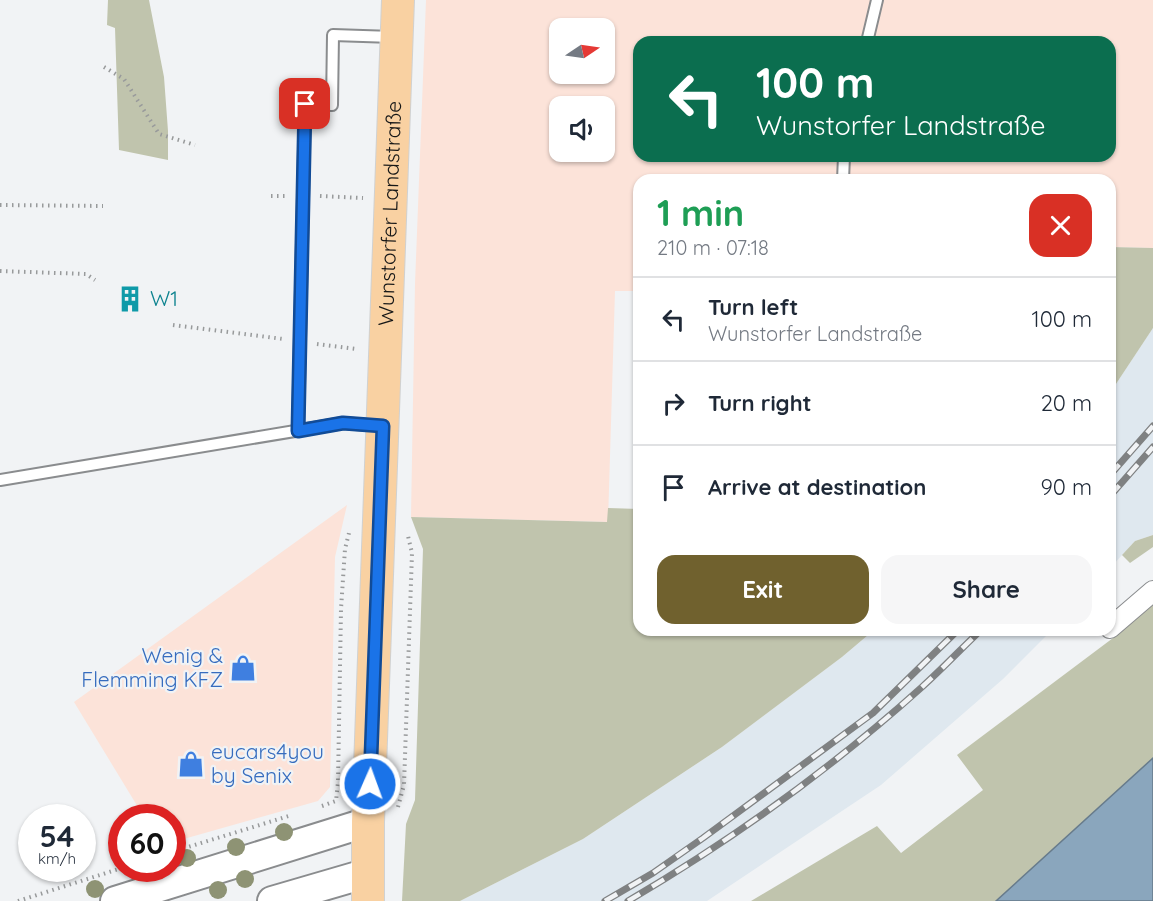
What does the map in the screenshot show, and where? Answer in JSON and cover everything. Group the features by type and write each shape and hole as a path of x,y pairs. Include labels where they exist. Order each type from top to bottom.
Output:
{"main road":[{"name":"Wunstorfer Landstraße","path":"368,887 368,822 398,0"},
{"path":"115,901 368,822"},
{"path":"272,901 368,887"}],"street":[{"path":"1116,623 1153,591"}],"lane":[{"path":"868,36 877,0"},
{"path":"298,431 305,104 332,105 333,35 396,37"},
{"path":"1,476 343,423 383,426"}],"path":[{"path":"104,67 124,79 159,134 195,145"},
{"path":"0,205 103,206"},
{"path":"0,272 86,274 95,280"},
{"path":"173,325 364,350"},
{"path":"314,809 336,801 338,782"},
{"path":"186,848 298,814"},
{"path":"18,901 108,872"}],"shaded area":[{"path":"426,0 1153,0 1153,248 1116,247 1116,174 633,174 633,291 615,291 608,522 411,517 415,284"},
{"path":"1153,328 1153,535 1135,541 1116,562 1116,384"},
{"path":"347,505 335,557 330,787 318,801 186,838 186,804 136,804 74,702"},
{"path":"867,636 1046,636 1003,679 881,785 707,901 460,901 583,839 722,747"}],"green space":[{"path":"108,0 149,0 164,77 168,160 119,150 115,28 107,25"},
{"path":"1116,247 1153,248 1153,328 1116,384"},
{"path":"608,508 633,509 633,636 867,636 722,747 583,839 460,901 402,901 406,824 415,800 423,549 411,517 607,522"},
{"path":"1153,535 1153,547 1130,563 1122,555 1135,541"},
{"path":"1153,603 1153,758 996,901 751,901 877,826 901,853 983,790 957,755 1121,632"}],"water":[{"path":"1153,758 1153,901 996,901"}],"railway":[{"path":"1116,468 1153,426"},
{"path":"1116,489 1153,447"},
{"path":"605,901 653,873 703,838 873,713 952,636"},
{"path":"628,901 743,828 817,774 888,717 975,636"}],"place":[{"name":"W1","path":"130,299"},
{"name":"Wenig & Flemming KFZ","path":"243,668"},
{"name":"eucars4you by Senix","path":"191,764"}],"route":[{"path":"305,104 298,431 343,423 383,426 370,784"}]}
